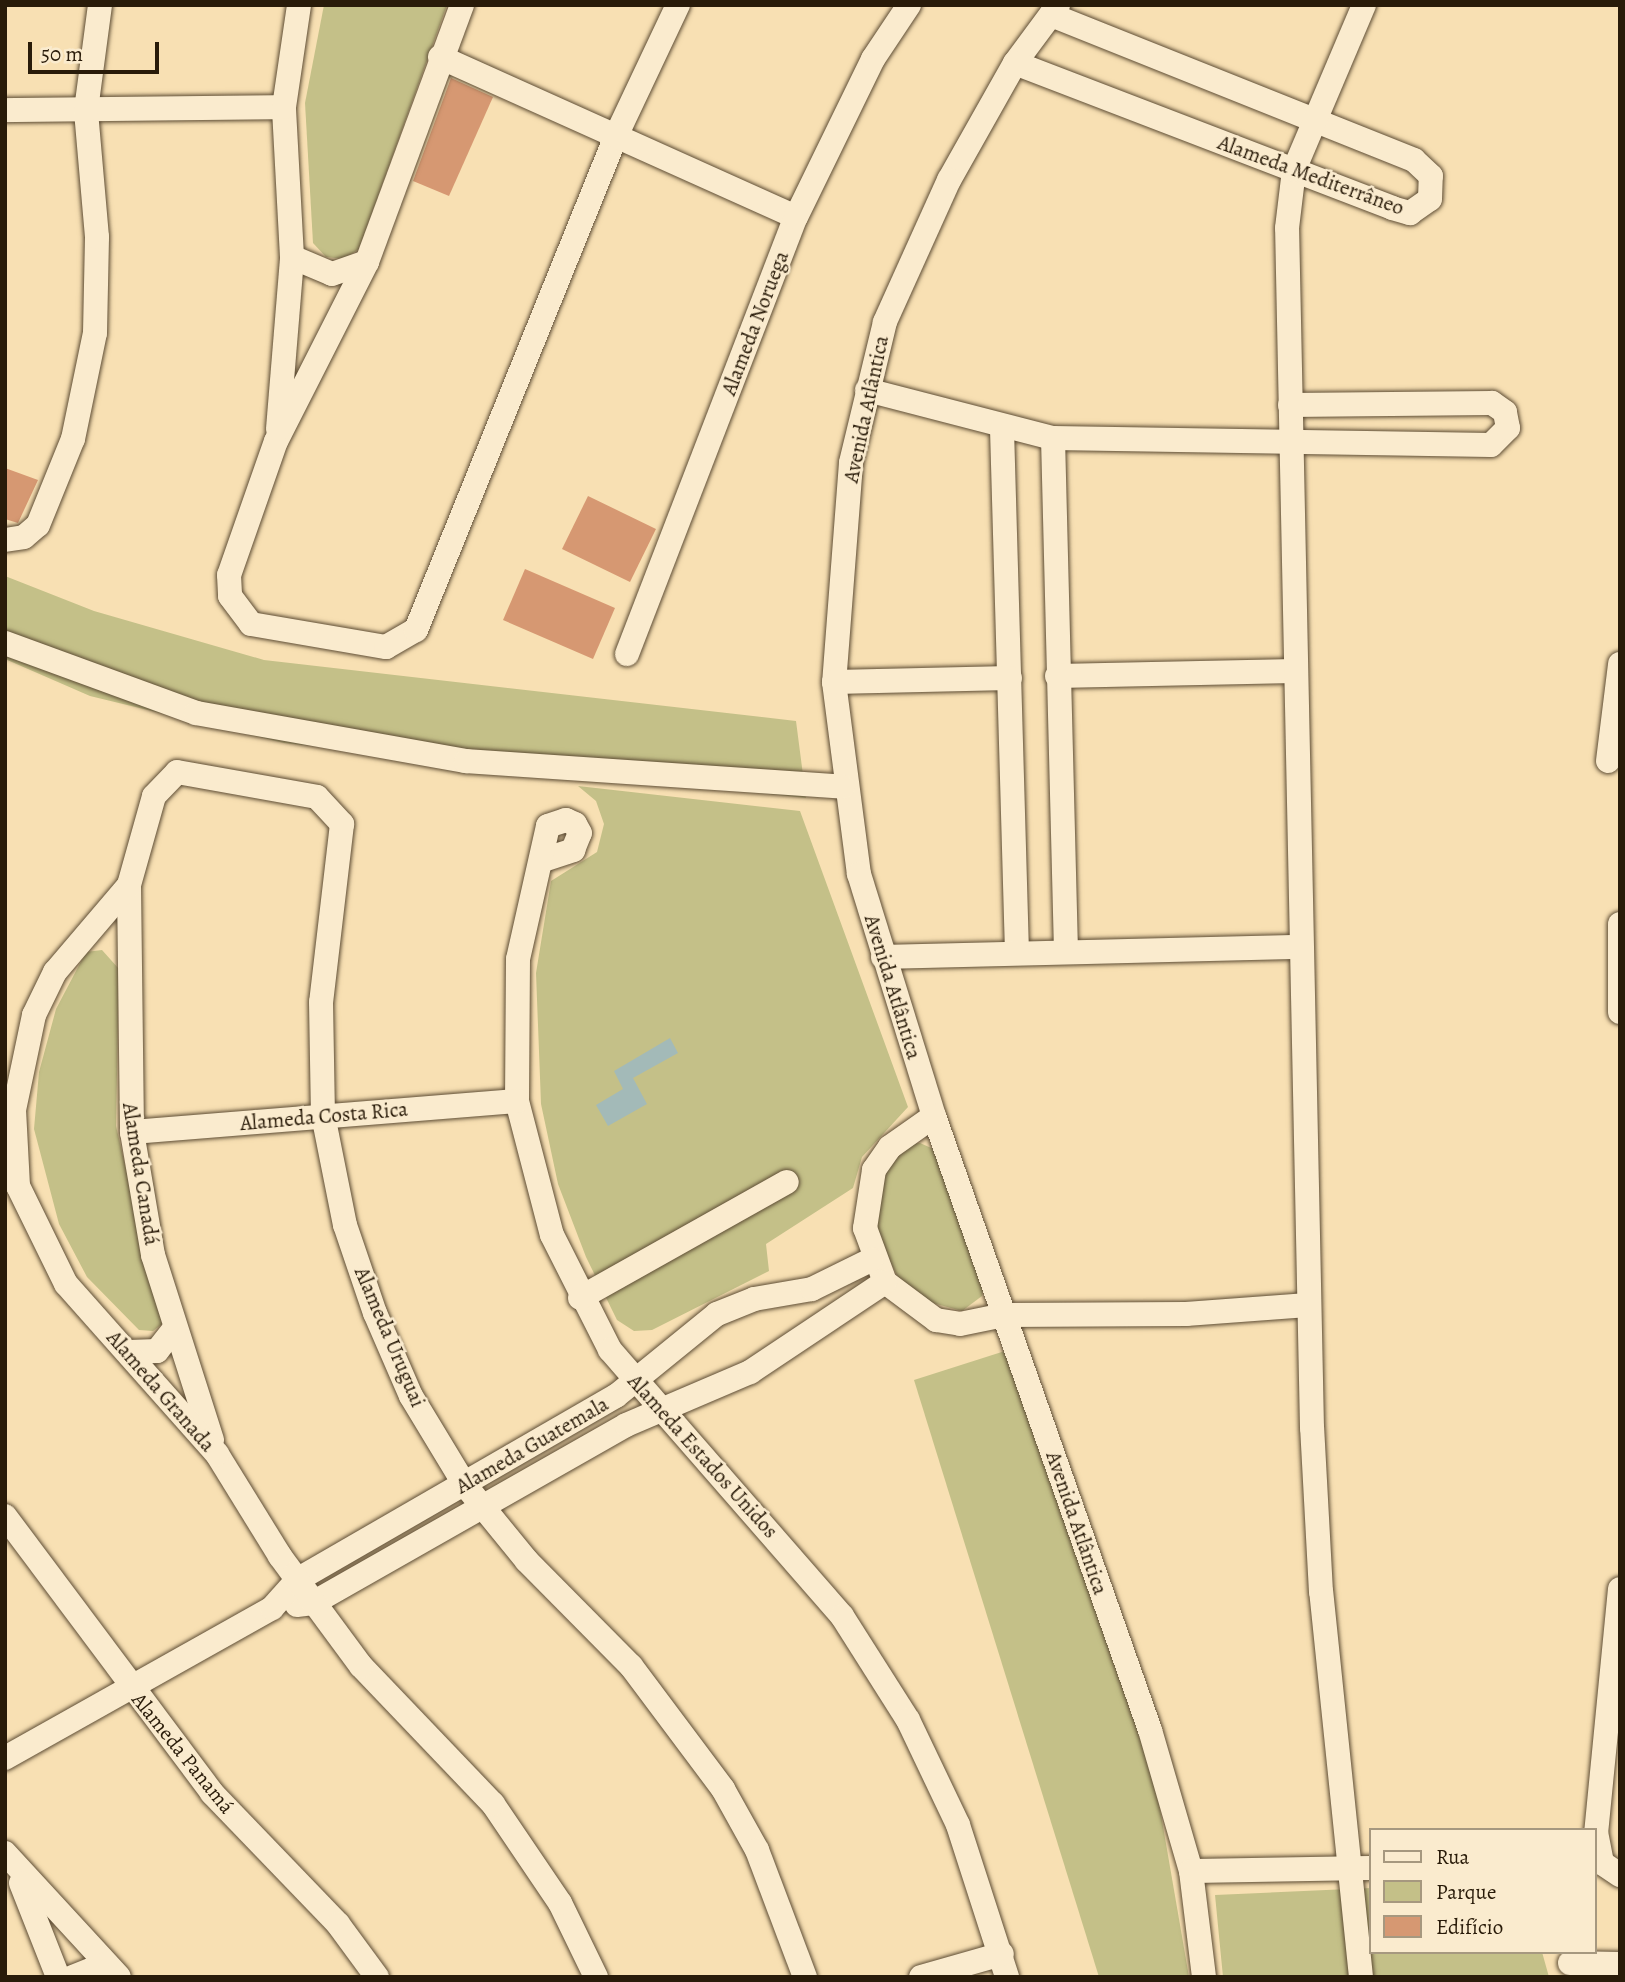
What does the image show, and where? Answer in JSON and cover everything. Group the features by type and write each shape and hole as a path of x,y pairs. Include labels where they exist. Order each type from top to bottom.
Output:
{"street":[{"path":"5,540 24,537 38,525 74,439 95,333 97,237 86,110 100,5"},
{"path":"276,441 292,257 284,107 299,5"},
{"path":"462,5 440,57 367,262 276,441 229,575 238,612 251,624 386,647 402,643 422,616 616,136 678,5"},
{"name":"Alameda Noruega","path":"627,654 796,217 873,59 909,5"},
{"path":"1362,1977 1361,1868 1321,1592 1308,1305 1287,228 1294,170 1311,123 1364,5"},
{"name":"Alameda Mediterrâneo","path":"1015,63 1410,213 1430,199 1431,176 1414,160 1311,123 1054,10"},
{"name":"Avenida Atlântica","path":"1054,10 1015,63 949,180 885,321 867,390 840,561 834,682 843,787 883,957 934,1116 1150,1730 1191,1871 1203,1977"},
{"path":"440,57 796,217"},
{"path":"5,110 284,107"},
{"path":"292,257 332,274 367,262"},
{"path":"867,390 1002,429 1053,438 1291,444 1490,445 1504,436 1508,420 1492,403 1290,405"},
{"path":"1002,429 1017,953"},
{"path":"1053,438 1066,952"},
{"path":"5,643 196,713 466,761 843,787"},
{"path":"1608,761 1620,664"},
{"path":"1057,676 1296,671"},
{"path":"834,682 1010,678"},
{"name":"Alameda Granada","path":"195,772 163,780 129,885 55,972 19,1066 12,1187 66,1284 217,1454 297,1580 361,1666 493,1804 560,1903 596,1977"},
{"name":"Alameda Uruguai","path":"195,772 317,797 342,824 321,1002 323,1115 345,1225 375,1313 411,1396 465,1485 482,1507 631,1665 687,1736 757,1850 805,1977"},
{"name":"Alameda Estados Unidos","path":"543,860 518,959 517,1101 548,1222 580,1298 635,1382 657,1411 771,1530 849,1627 908,1720 958,1825 1005,1965"},
{"name":"Alameda Canadá","path":"129,885 127,960 132,1132 174,1329 217,1454"},
{"path":"1620,924 1620,1012"},
{"path":"85,935 103,938 127,960"},
{"path":"883,957 1301,947"},
{"name":"Alameda Costa Rica","path":"132,1132 517,1101"},
{"path":"934,1116 890,1147 874,1170 865,1200 872,1259 885,1282 936,1320 960,1324 1004,1315 1186,1314 1308,1305"},
{"path":"580,1298 788,1182"},
{"name":"Alameda Guatemala","path":"5,1758 272,1608 297,1580 465,1485 635,1382 717,1314 754,1298 812,1289 872,1259"},
{"name":"Alameda Guatemala","path":"272,1608 313,1603 657,1411 750,1372 885,1282"},
{"path":"129,1352 157,1351 174,1329"},
{"name":"Alameda Panamá","path":"5,1516 66,1591 131,1688 212,1793 338,1924 377,1977"},
{"path":"1596,1828 1620,1589"},
{"path":"1597,1834 1611,1869"},
{"path":"11,1863 112,1970"},
{"path":"11,1863 58,1977"},
{"path":"1191,1871 1361,1868"},
{"path":"1569,1964 1620,1964"},
{"path":"921,1977 1005,1965"},
{"path":"73,1977 112,1970"}],"green space":[{"path":"324,5 447,5 359,249 344,259 326,257 313,243 305,103"},
{"path":"5,576 94,611 264,660 796,721 806,798 284,743 90,696 5,659"},
{"path":"578,786 800,811 908,1107 862,1157 853,1188 766,1244 769,1271 652,1330 634,1331 617,1320 586,1257 558,1184 541,1104 536,973 551,881 597,852 604,824 596,801"},
{"path":"102,950 119,969 116,1126 162,1324 153,1331 139,1330 87,1277 59,1224 34,1129 39,1072 56,1009 86,952"},
{"path":"920,1143 938,1151 986,1278 982,1296 962,1311 929,1302 899,1279 878,1239 876,1201 891,1160 908,1144"},
{"path":"1008,1350 1150,1751 1189,1977 1099,1977 914,1380"},
{"path":"1370,1888 1370,1954 1543,1954 1549,1977 1223,1977 1215,1895"}],"water":[{"path":"670,1038 678,1053 633,1078 647,1104 608,1126 596,1105 623,1089 614,1071"}],"building":[{"path":"451,78 493,97 449,196 413,181"},
{"path":"5,468 38,480 18,523 5,519"},
{"path":"588,496 656,529 630,582 562,549"},
{"path":"525,569 615,608 593,659 503,620"}]}
